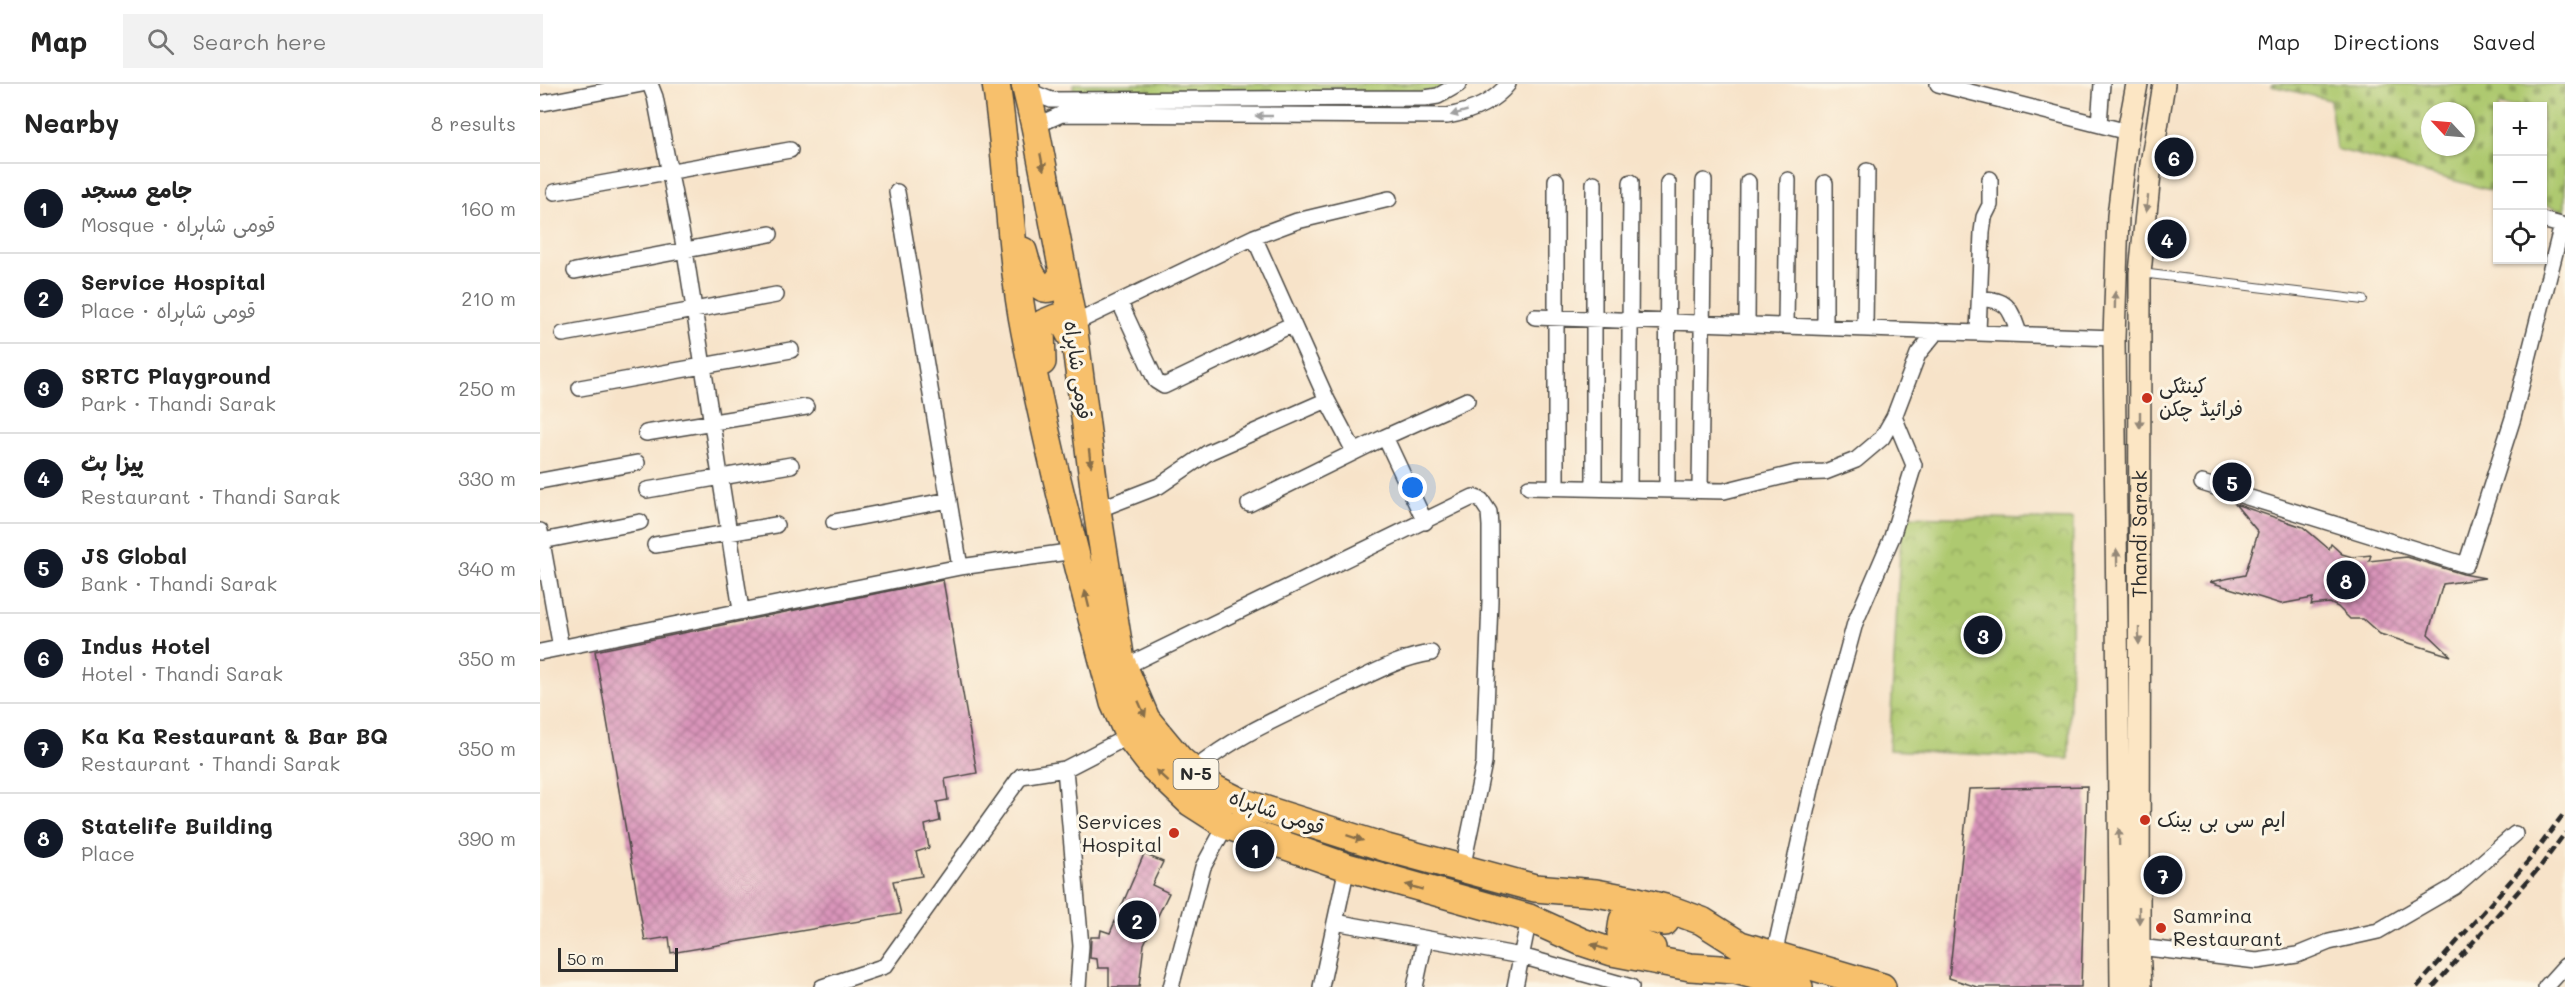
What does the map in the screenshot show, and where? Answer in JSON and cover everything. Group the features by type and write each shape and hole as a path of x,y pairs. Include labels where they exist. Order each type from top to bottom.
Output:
{"highway":[{"name":"قومی شاہراہ","path":"996,84 1024,331 1075,551 1114,703 1129,736 1153,767 1196,785 1215,789 1241,802 1387,848 1535,888 1596,893 1634,900 1702,921 1737,957 1799,987"},
{"name":"قومی شاہراہ","path":"1025,87 1035,126 1074,334 1097,510 1124,667 1146,719 1180,760 1226,825 1347,867 1529,918 1582,942 1612,952 1689,967 1737,957 1774,955 1882,987"},
{"path":"1007,196 1024,256 1035,281 1045,288 1053,287 1063,273"},
{"path":"1050,443 1040,348 1041,330 1044,323 1056,318 1065,323 1074,334"}],"main road":[{"name":"Thandi Sarak","path":"2121,987 2114,338 2118,216 2128,132 2137,84"},
{"name":"Thandi Sarak","path":"2141,987 2139,947 2140,273 2151,164 2164,84"}],"street":[{"path":"543,103 642,84"},
{"path":"650,84 685,251 741,610"},
{"path":"1025,87 1051,100 1425,98 1438,96 1459,84"},
{"path":"1035,126 1062,114 1447,116 1472,109 1493,99 1508,84"},
{"path":"1938,84 2128,132"},
{"path":"2099,124 2102,84"},
{"path":"555,192 790,150"},
{"path":"1865,328 1867,171"},
{"path":"1978,332 1982,232 1984,217 1990,205 1990,179"},
{"path":"1556,180 1556,487"},
{"path":"1786,325 1788,180"},
{"path":"1700,490 1704,181"},
{"path":"1629,489 1631,182"},
{"path":"1747,324 1748,182"},
{"path":"1593,488 1594,183"},
{"path":"1667,490 1668,183"},
{"path":"1825,183 1825,327"},
{"path":"897,192 960,567"},
{"path":"1074,334 1120,303 1254,237 1297,221 1389,198"},
{"path":"2202,483 2466,565 2513,418 2563,226 2547,221"},
{"path":"575,271 770,234"},
{"path":"1254,237 1327,400 1354,451"},
{"path":"563,333 776,295"},
{"path":"1980,299 1995,299 2004,303 2019,333"},
{"path":"1120,303 1156,381 1164,386 1293,324"},
{"path":"1535,317 2114,338"},
{"path":"1529,487 1724,491 1796,473 1825,472 1856,460 1881,438 1894,417 1918,354 1937,331"},
{"path":"580,388 791,350"},
{"path":"1097,510 1159,486 1209,452 1327,400"},
{"path":"1249,504 1354,451 1467,400"},
{"path":"646,433 806,407"},
{"path":"1774,955 1817,762 1855,623 1892,537 1914,465 1894,417"},
{"path":"1385,437 1425,522"},
{"path":"540,481 637,463"},
{"path":"647,490 791,465"},
{"path":"1124,667 1473,497 1481,500 1489,512 1490,602 1484,763 1462,869"},
{"path":"834,522 949,500"},
{"path":"561,648 541,536 640,522"},
{"path":"655,545 776,525"},
{"path":"540,652 960,567 1075,551"},
{"path":"1196,785 1214,753 1279,718 1400,660 1431,653"},
{"path":"822,987 885,966 1021,776 1065,769 1129,736"},
{"path":"1065,769 1081,946 1078,987"},
{"path":"1171,987 1203,867 1226,825"},
{"path":"2139,947 2257,961 2297,955 2329,942 2378,931 2454,887 2515,834"},
{"path":"1321,987 1347,867"},
{"path":"1515,987 1529,918"},
{"path":"1335,922 1521,956 1629,987"},
{"path":"1415,987 1425,940"},
{"path":"2546,987 2565,966"}],"lane":[{"path":"2140,273 2363,300"}],"green space":[{"path":"1073,84 1456,84 1445,102 1074,94"},
{"path":"2273,84 2565,84 2565,211 2547,205 2547,102 2493,102 2493,191 2336,149 2330,100 2272,86"},
{"path":"1902,516 2073,520 2069,759 1889,750"}],"building":[{"path":"2235,504 2303,527 2329,549 2331,544 2342,554 2352,557 2371,555 2369,561 2407,557 2463,574 2485,578 2443,584 2428,634 2451,656 2380,634 2363,619 2350,619 2338,607 2330,603 2311,605 2313,598 2281,604 2210,582 2245,575 2258,532"},
{"path":"943,580 977,773 945,779 948,800 937,802 940,821 925,825 929,848 916,852 922,876 893,881 901,914 671,953 669,937 645,941 595,651"},
{"path":"2087,786 2081,987 1977,987 1949,978 1969,789"},
{"path":"1144,854 1163,862 1152,885 1169,893 1144,944 1139,987 1109,987 1109,968 1098,968 1097,959 1090,958 1091,937 1100,937 1101,930 1110,933"}],"railway":[{"path":"2417,987 2530,859 2565,812"},
{"path":"2433,987 2540,867 2565,833"}],"place":[{"name":"Indus Hotel","path":"2174,157"},
{"name":"پیزا ہٹ","path":"2167,239"},
{"name":"کینٹکی فرائیڈ چکن","path":"2147,398"},
{"name":"JS Global","path":"2232,482"},
{"name":"Statelife Building","path":"2346,580"},
{"name":"SRTC Playground","path":"1983,635"},
{"name":"ایم سی بی بینک","path":"2145,820"},
{"name":"Services Hospital","path":"1174,833"},
{"name":"جامع مسجد","path":"1255,849"},
{"name":"Ka Ka Restaurant & Bar BQ","path":"2163,875"},
{"name":"Service Hospital","path":"1137,920"},
{"name":"Samrina Restaurant","path":"2161,928"}]}
